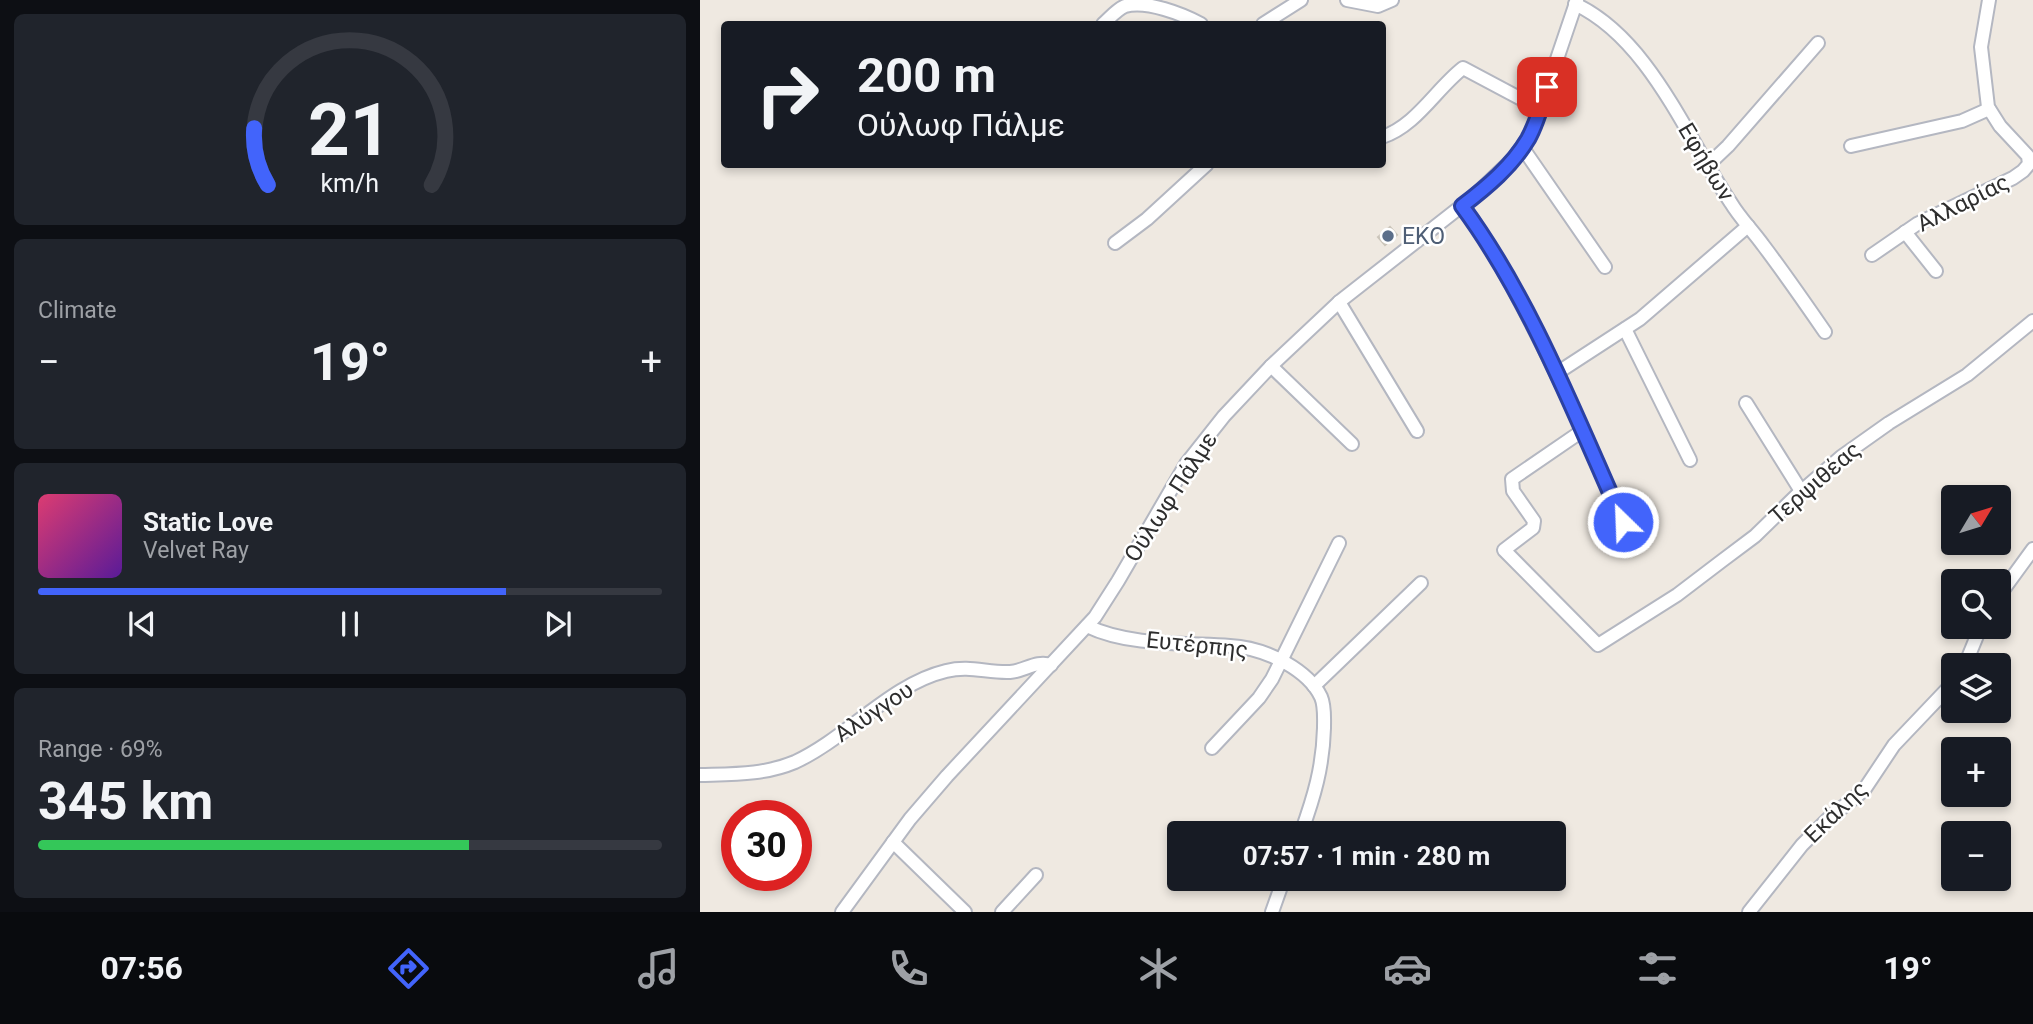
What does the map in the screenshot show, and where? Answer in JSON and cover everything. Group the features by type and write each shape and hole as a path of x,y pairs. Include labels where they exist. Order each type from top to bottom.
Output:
{"street":[{"path":"1268,21 1301,0"},
{"path":"1347,0 1378,6 1392,0"},
{"name":"Αλλαρίας","path":"1872,255 1905,232 1945,210 2014,178 2030,162 2028,156 2008,137 1989,109 1981,47 1989,0"},
{"name":"Ούλωφ Πάλμε","path":"842,912 893,842 947,776 1087,626 1118,581 1186,464 1213,429 1270,366 1339,302 1462,206 1502,171 1522,147 1540,109 1576,2"},
{"name":"Εφήβων","path":"1576,2 1601,20 1632,50 1672,104 1730,202 1825,332"},
{"path":"1106,21 1119,4 1150,5 1195,21"},
{"path":"1708,165 1728,146 1818,43"},
{"path":"1386,135 1422,109 1463,68 1540,109"},
{"path":"1851,146 1962,121 1989,109"},
{"path":"1522,147 1605,267"},
{"path":"1115,243 1147,219 1203,168"},
{"path":"1462,206 1497,257 1557,373 1633,544"},
{"path":"1557,373 1640,318 1748,226"},
{"path":"1905,232 1936,271"},
{"path":"1339,302 1417,431"},
{"name":"Τερψιθέας","path":"1582,431 1513,479 1513,491 1534,521 1533,528 1504,550 1598,645 1677,595 1743,545 1801,491 1873,433 1973,370 2033,321"},
{"path":"1625,329 1690,460"},
{"path":"1270,366 1352,444"},
{"path":"1746,403 1801,491"},
{"path":"1212,748 1266,688 1339,544"},
{"path":"2011,579 2033,549"},
{"path":"1305,821 1316,791 1322,756 1323,704 1314,686 1421,583"},
{"name":"Ευτέρπης","path":"1087,626 1105,634 1240,647 1268,654 1297,670 1314,686"},
{"name":"Αλύγγου","path":"700,775 764,772 796,761 823,746 902,691 944,671 968,667 1009,672 1040,663 1051,665"},
{"name":"Εκάλης","path":"1749,912 1802,845 1828,819 1864,790 1894,745 1941,696"},
{"path":"893,842 964,912"},
{"path":"1002,912 1036,875"},
{"path":"1272,912 1279,891"}],"building":[{"path":"1390,227 1397,235 1385,245 1378,237"}],"place":[{"name":"EKO","path":"1388,236"}],"route":[{"path":"1547,87 1537,118 1517,154 1509,165 1462,206 1497,257 1533,325 1623,522"}]}
